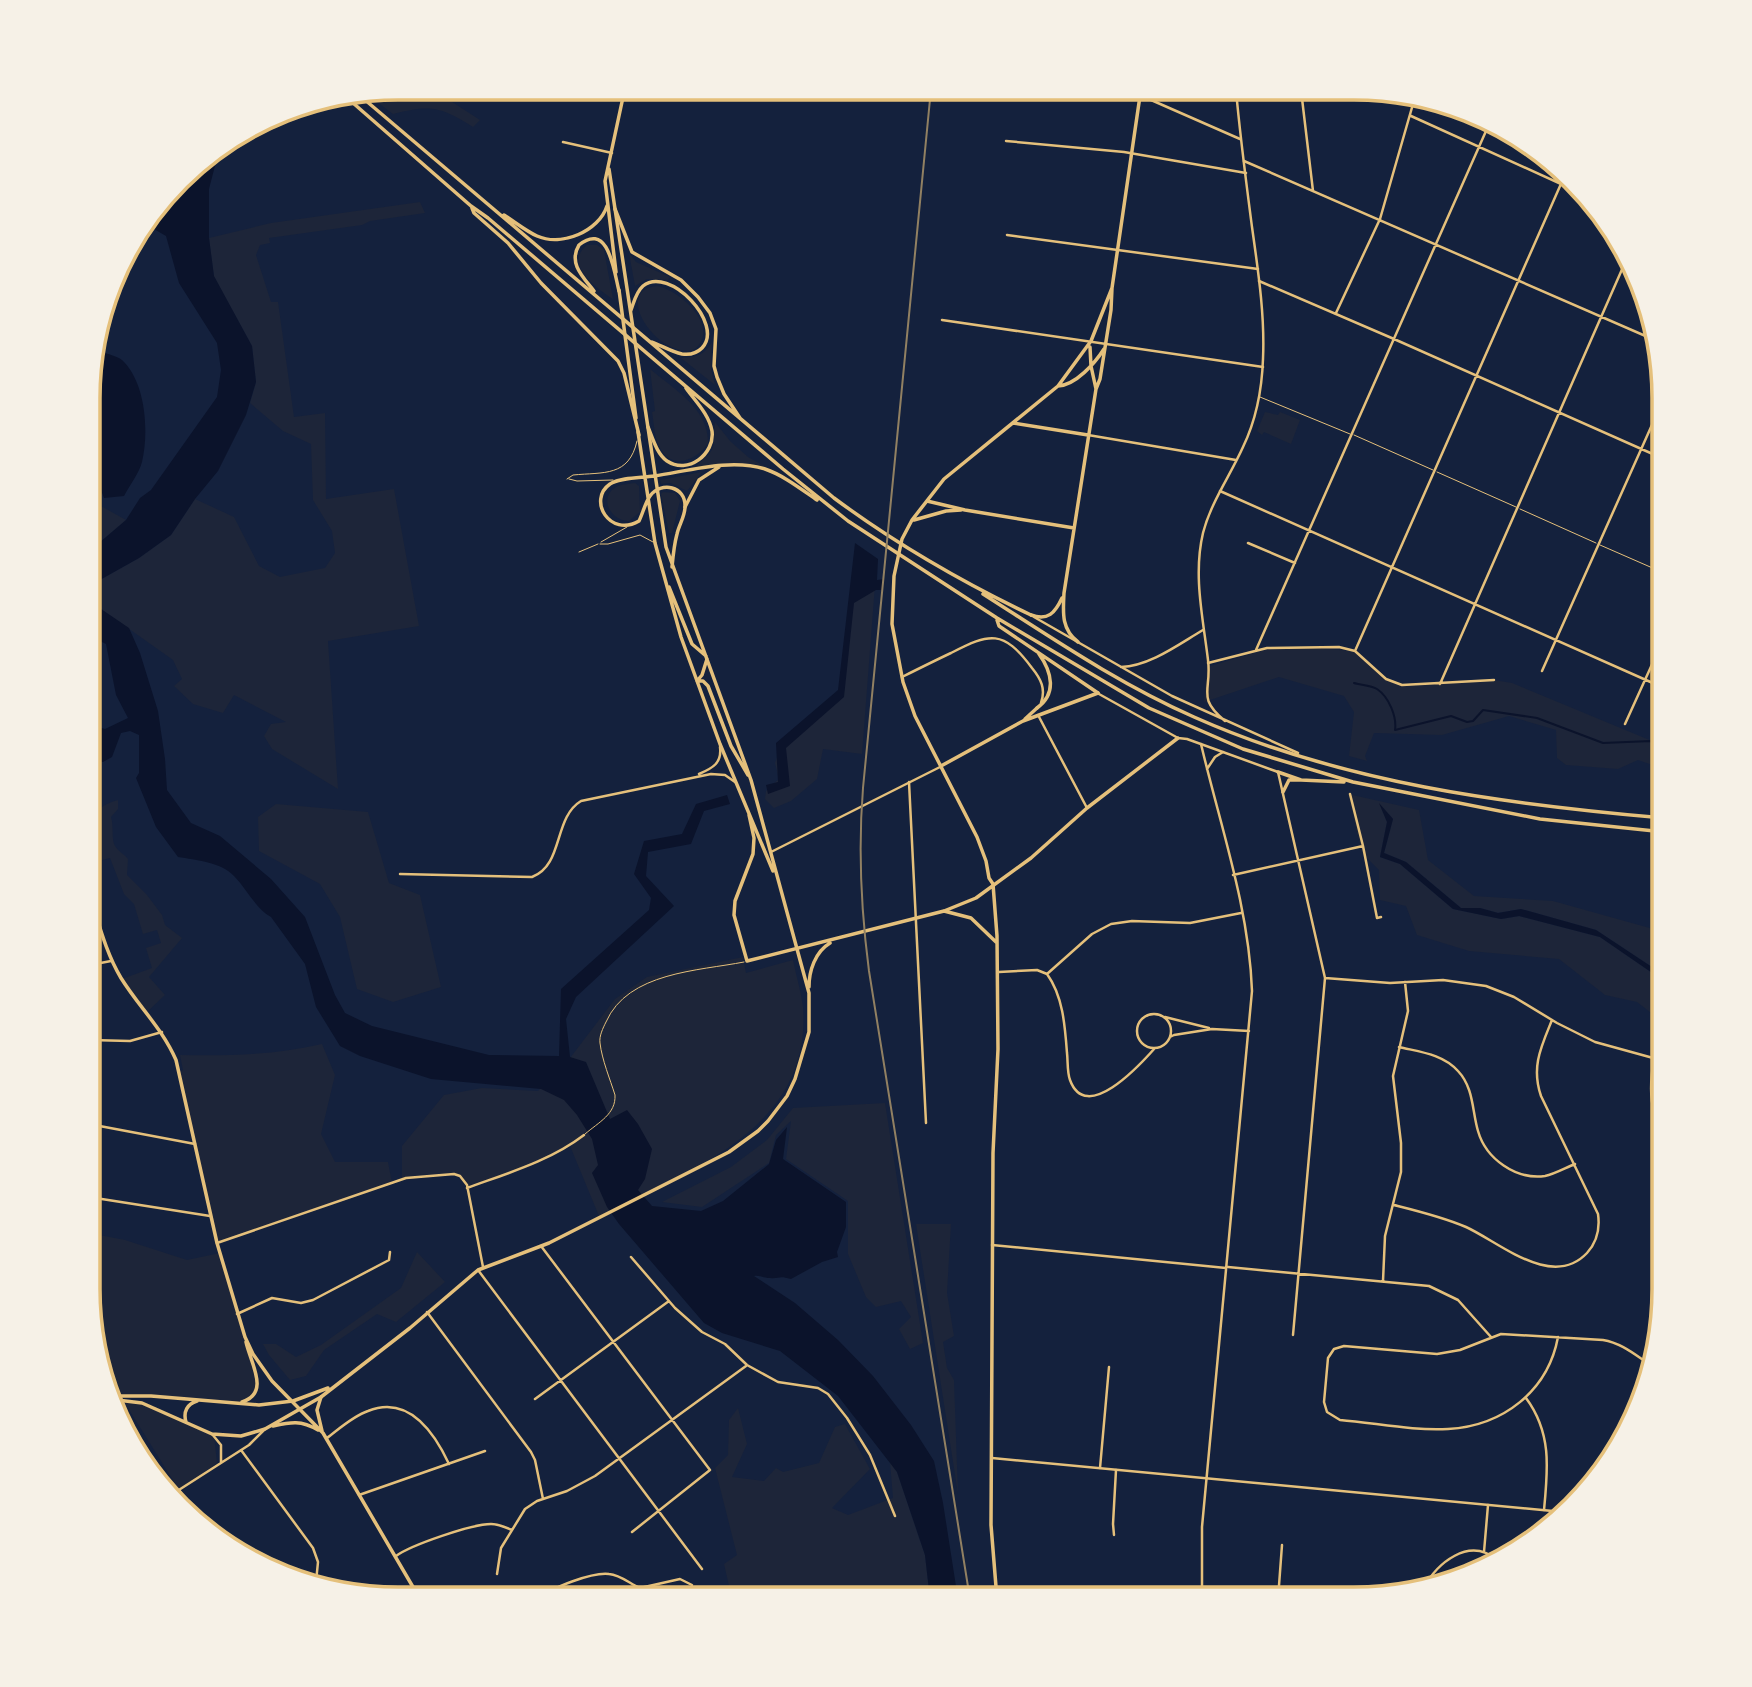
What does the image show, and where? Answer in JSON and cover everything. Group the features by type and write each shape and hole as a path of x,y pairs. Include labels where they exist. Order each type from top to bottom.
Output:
{"main road":[{"path":"623,100 605,181 655,543 681,637 720,744 776,876"},
{"path":"1078,642 1070,636 1065,624 1064,593 1088,435 1106,344 1111,288 1140,100"},
{"path":"367,101 744,422 873,527 967,583 1031,615 1040,618 1051,615 1064,593"},
{"path":"353,103 471,206 831,508 927,574 1115,690 1182,724 1254,753 1353,782 1532,818 1652,831"},
{"path":"609,169 666,547 751,780 809,993"},
{"path":"471,206 474,213 508,243 549,291 618,361 624,373 639,435"},
{"path":"495,210 536,236 557,239 576,235 594,226 602,219 607,206"},
{"path":"615,209 632,252 681,280 710,313 716,330 714,366 717,377 724,394 744,422"},
{"path":"599,299 579,272 574,260 577,247 584,241 598,240 607,246 619,290"},
{"path":"631,310 642,287 650,283 663,283 673,286 685,295 708,329 705,344 700,351 691,354 680,354 647,340"},
{"path":"996,1587 990,1525 998,972 993,884 977,837 915,716 902,678 894,642 893,587 902,539 912,520 944,479 1058,386 1091,341 1111,288"},
{"path":"1091,341 1091,366 1096,389"},
{"path":"1058,386 1064,386 1091,366 1106,344"},
{"path":"648,427 660,454 672,463 693,463 707,452 712,439 709,421 682,383"},
{"path":"1013,423 1088,435"},
{"path":"685,507 678,490 666,486 656,489 648,498 639,521 629,526 614,524 605,516 601,505 605,489 613,482 721,466 747,465 766,470 831,508"},
{"path":"672,569 677,532 685,507 699,480 721,466"},
{"path":"927,501 1074,528"},
{"path":"912,520 946,511 965,510"},
{"path":"664,577 692,644 707,657"},
{"path":"967,583 1108,674 1164,703 1242,737 1313,760 1389,780 1463,795 1543,807 1652,817"},
{"path":"997,618 999,626 1098,693"},
{"path":"1023,721 1048,697 1050,677 1041,656 1027,643"},
{"path":"697,681 702,676 707,657"},
{"path":"697,681 703,681 708,686 731,746 751,780"},
{"path":"941,766 1023,721 1098,693"},
{"path":"745,802 753,830 754,846 734,901 734,915 747,961 915,919 976,898 1031,858 1087,808 1178,738"},
{"path":"1298,753 1313,760"},
{"path":"1278,772 1301,780"},
{"path":"1283,792 1289,780 1353,782"},
{"path":"944,911 971,918 997,943"},
{"path":"100,925 112,960 127,988 162,1031 180,1072 217,1244 258,1381 258,1388 246,1402 225,1404"},
{"path":"120,1399 142,1403 212,1434 241,1436 265,1430 321,1397 483,1267 541,1246 729,1152 758,1131 787,1096 803,1060 809,1032 809,980 813,964 824,947 836,940"},
{"path":"245,1337 264,1370 280,1390 323,1433 412,1587"},
{"path":"120,1397 152,1396 259,1405 293,1401 333,1386"},
{"path":"321,1397 317,1415 323,1433"},
{"path":"187,1424 186,1410 191,1403 200,1400"},
{"path":"273,1426 297,1421 323,1433"}],"street":[{"path":"1150,100 1240,139"},
{"path":"1225,721 1208,703 1209,663 1198,575 1200,547 1207,520 1248,434 1263,367 1263,319 1237,100"},
{"path":"1302,100 1313,191"},
{"path":"1336,314 1380,219 1413,105"},
{"path":"1355,651 1561,184 1410,116"},
{"path":"1256,650 1486,130"},
{"path":"1006,141 1132,154 1245,173"},
{"path":"563,142 612,153"},
{"path":"1244,161 1646,336"},
{"path":"1007,235 1258,269"},
{"path":"1440,684 1623,268"},
{"path":"1259,281 1394,338 1652,454"},
{"path":"942,320 1263,367"},
{"path":"1542,671 1652,425"},
{"path":"1088,435 1237,460"},
{"path":"1220,491 1652,682"},
{"path":"1248,543 1295,563"},
{"path":"1031,615 1172,696 1298,753"},
{"path":"1121,667 1130,667 1148,660 1203,631"},
{"path":"902,678 982,638 990,637 1005,641 1024,658 1040,680 1043,698 1037,708"},
{"path":"1209,663 1278,646 1339,647 1355,651 1394,683 1410,686 1494,680"},
{"path":"1625,724 1652,664"},
{"path":"1098,693 1178,738 1278,772 1325,978 1293,1335"},
{"path":"1038,715 1087,808"},
{"path":"692,776 716,765 721,754 720,744"},
{"path":"1201,744 1233,876 1251,971 1249,1031 1202,1540 1202,1587"},
{"path":"1207,769 1215,757 1223,752"},
{"path":"771,852 941,766"},
{"path":"400,874 532,877 542,872 550,862 567,814 576,804 587,799 692,776 719,775 731,778 737,783"},
{"path":"909,782 926,1123"},
{"path":"1349,794 1363,846 1377,918 1381,917"},
{"path":"1233,876 1363,846"},
{"path":"1046,974 1092,934 1111,925 1132,921 1190,923 1241,913"},
{"path":"100,962 112,960"},
{"path":"998,972 1037,970 1046,974 1063,1012 1069,1075 1078,1091 1089,1096 1107,1093 1155,1048 1164,1045 1170,1037 1171,1027 1162,1016"},
{"path":"1325,978 1363,982 1443,980 1486,986 1514,997 1595,1042 1652,1058"},
{"path":"1383,1281 1385,1236 1394,1205 1402,1158 1393,1087 1395,1064 1408,1011 1405,982"},
{"path":"1155,1048 1141,1042 1138,1028 1147,1016 1162,1016 1212,1029 1249,1031"},
{"path":"1394,1205 1466,1227 1542,1265 1567,1265 1582,1258 1592,1247 1599,1222 1596,1206 1541,1096 1536,1079 1539,1051 1552,1020"},
{"path":"1170,1037 1212,1029"},
{"path":"100,1040 130,1041 162,1031"},
{"path":"1399,1047 1438,1057 1458,1071 1471,1095 1482,1141 1492,1156 1506,1167 1535,1176 1553,1173 1575,1163"},
{"path":"1652,1071 1652,1107"},
{"path":"100,1126 195,1144"},
{"path":"467,1188 541,1161 570,1146 584,1135"},
{"path":"217,1244 406,1178 454,1174 465,1181 483,1267"},
{"path":"100,1199 211,1217"},
{"path":"992,1245 1429,1286 1449,1294 1467,1308 1491,1337"},
{"path":"541,1246 710,1470 632,1532"},
{"path":"237,1314 272,1298 301,1303 313,1300 389,1261 390,1252"},
{"path":"632,1257 669,1301 692,1323 725,1344 747,1366 778,1382 818,1388 828,1394 870,1455 895,1516"},
{"path":"478,1270 702,1569"},
{"path":"535,1399 669,1301"},
{"path":"427,1312 531,1452 542,1499"},
{"path":"1558,1337 1547,1372 1526,1398 1500,1415 1463,1427 1435,1429 1340,1420 1327,1412 1324,1402 1326,1362 1334,1349 1344,1346 1437,1354 1460,1350 1491,1337 1510,1334 1558,1337 1613,1342 1644,1361"},
{"path":"497,1574 501,1548 525,1509 542,1499 582,1484 747,1366"},
{"path":"1100,1468 1109,1367"},
{"path":"1526,1398 1538,1417 1546,1439 1548,1462 1544,1510"},
{"path":"326,1438 366,1411 399,1409 421,1421 438,1441 449,1464"},
{"path":"182,1494 179,1490 249,1446 265,1430"},
{"path":"212,1434 222,1446 221,1462"},
{"path":"241,1450 313,1548 318,1562 317,1576"},
{"path":"359,1495 485,1451"},
{"path":"992,1458 1553,1511"},
{"path":"1114,1535 1116,1469"},
{"path":"1485,1552 1488,1505"},
{"path":"395,1557 413,1546 481,1525 494,1524 511,1531"},
{"path":"1279,1587 1282,1545"},
{"path":"1431,1577 1452,1556 1467,1551 1485,1552 1490,1555"},
{"path":"560,1587 601,1574 614,1575 638,1587"},
{"path":"644,1587 680,1579 692,1585"}],"lane":[{"path":"1258,396 1352,434 1652,568"},
{"path":"622,480 567,479 573,475 621,469 634,455 639,435"},
{"path":"600,544 605,538 629,526"},
{"path":"579,552 640,535 655,543"},
{"path":"584,1135 609,1114 615,1104 615,1095 600,1042 610,1014 628,995 653,981 747,961"}],"shaded area":[{"path":"375,100 449,100 480,120 473,127 435,109 417,109 393,114"},
{"path":"216,161 209,189 209,238 214,276 252,346 256,382 246,415 218,471 171,535 139,558 100,580 100,542 126,520 140,498 151,490 217,397 221,370 217,343 179,283 166,236 153,228 187,187"},
{"path":"420,202 425,213 269,238 270,243 260,245 256,255 271,302 278,302 294,417 325,413 326,499 394,489 419,626 328,641 338,789 272,749 264,736 271,724 286,722 234,695 223,713 193,704 174,686 182,679 173,660 100,608 100,580 139,558 171,535 195,499 234,517 259,566 280,577 325,568 335,553 332,531 313,500 311,444 283,431 250,403 256,382 252,346 214,277 209,238 271,223"},
{"path":"587,245 597,245 604,250 613,299 598,289 580,268 581,252"},
{"path":"629,253 636,262 670,277 668,280 647,279 635,286"},
{"path":"657,286 676,294 700,320 702,340 695,349 681,350 668,345 655,336 645,324 639,311 638,299 644,290"},
{"path":"712,342 711,369 715,385 681,358 699,355"},
{"path":"103,354 122,360 131,372 141,396 145,423 144,450 137,475 124,496 104,498 100,487 100,378"},
{"path":"650,369 679,392 703,420 708,443 697,455 684,461 670,459 659,446 652,412 655,411"},
{"path":"1265,412 1278,415 1280,412 1300,420 1291,444 1257,431"},
{"path":"715,422 730,441 748,457 766,467 740,463 694,468 713,448"},
{"path":"702,472 687,491 671,483 661,484 660,480"},
{"path":"635,483 639,486 640,512 629,521 622,520 612,513 607,501 608,496 618,486"},
{"path":"675,493 680,501 672,533 669,533 661,494"},
{"path":"100,506 126,520 100,542"},
{"path":"855,543 878,559 877,580 884,579 883,590 876,590 854,603 844,697 786,748 790,786 768,794 766,785 778,782 776,743 838,690"},
{"path":"858,546 877,559 862,754 823,749 817,779 791,801 774,808 765,799 766,791 779,779 775,763 784,737 842,690"},
{"path":"100,608 129,628 140,653 158,711 167,790 191,823 220,836 271,879 305,917 335,995 345,1013 372,1026 489,1055 559,1056 561,989 649,910 651,898 634,874 644,841 682,834 696,804 727,795 730,804 704,811 691,844 648,852 646,876 674,906 576,997 566,1019 570,1057 586,1062 610,1119 627,1110 652,1149 645,1179 638,1190 652,1206 701,1211 723,1201 769,1164 776,1140 787,1127 783,1159 846,1202 846,1227 837,1252 838,1257 822,1262 791,1279 754,1276 795,1303 838,1340 873,1376 911,1425 934,1461 956,1587 929,1587 925,1555 897,1472 838,1396 780,1351 722,1333 704,1323 619,1224 607,1207 592,1173 598,1165 592,1139 564,1100 541,1089 431,1079 360,1056 340,1046 316,1007 305,964 271,917 260,909 229,871 208,862 178,857 156,827 136,778 139,773 139,735 130,731 121,733 112,757 100,761 100,728 105,729 128,718 116,695 106,644 100,641"},
{"path":"1278,646 1355,651 1394,683 1411,686 1494,680 1512,683 1652,741 1652,765 1638,760 1618,769 1566,765 1557,758 1556,730 1509,716 1442,735 1374,733 1365,756 1367,761 1349,756 1354,712 1344,696 1279,677 1204,702 1207,667"},
{"path":"1652,664 1652,682 1645,679"},
{"path":"1348,794 1419,810 1428,860 1474,896 1553,901 1652,929 1652,967 1596,930 1521,909 1498,913 1480,908 1461,908 1406,862 1384,853 1393,819 1380,805 1387,822 1380,857 1400,864 1453,909 1501,919 1519,916 1600,937 1652,973 1652,1014 1637,1002 1605,995 1559,959 1469,951 1417,935 1406,906 1380,900 1379,870 1362,853"},
{"path":"118,800 118,809 111,817 113,840 116,848 128,859 127,875 147,895 162,915 165,925 182,938 149,977 165,995 147,1012 122,979 152,968 146,948 161,943 157,930 143,934 134,904 124,894 110,858 100,861 100,809"},
{"path":"1379,803 1393,819 1384,853 1406,862 1461,908 1480,908 1498,913 1521,909 1596,930 1652,967 1652,973 1600,937 1519,916 1501,919 1453,909 1400,864 1380,857 1387,822"},
{"path":"276,804 368,812 389,883 420,895 441,987 393,1002 357,989 340,917 320,884 259,851 258,817"},
{"path":"743,957 746,973 793,960 803,1007 800,1050 787,1086 766,1115 738,1141 670,1181 599,1216 570,1146 467,1188 460,1176 454,1174 419,1175 402,1179 402,1146 444,1095 482,1088 538,1091 567,1062 615,999 647,977"},
{"path":"322,1044 335,1075 321,1134 335,1162 388,1162 392,1183 217,1243 180,1072 183,1070 180,1055 251,1054"},
{"path":"885,1103 923,1343 910,1349 899,1329 911,1317 901,1301 876,1307 866,1297 848,1254 848,1201 786,1159 791,1121 776,1135 769,1163 702,1207 662,1202 731,1167 767,1140 793,1108"},
{"path":"916,1224 951,1224 947,1293 954,1336 943,1342 947,1368 954,1380 958,1494"},
{"path":"100,1235 125,1240 187,1260 220,1253 258,1381 251,1399 237,1403 119,1396 110,1367 100,1309"},
{"path":"417,1252 445,1282 396,1322 377,1314 324,1350 306,1376 290,1380 269,1355 263,1344 276,1344 296,1357 321,1345 401,1288"},
{"path":"123,1400 142,1403 214,1435 217,1463 179,1490"},
{"path":"738,1408 747,1444 732,1477 764,1481 776,1468 783,1472 819,1463 835,1427 845,1424 870,1469 832,1508 848,1515 893,1498 890,1462 897,1472 925,1555 929,1587 729,1587 724,1564 737,1555 715,1468 728,1455 729,1420"}],"waterway":[{"path":"1354,683 1377,689 1385,697 1395,719 1395,730 1451,716 1467,722 1473,721 1483,710 1537,718 1603,743 1652,741"}],"railway":[{"path":"930,100 863,788 861,880 869,971 968,1587"}]}
